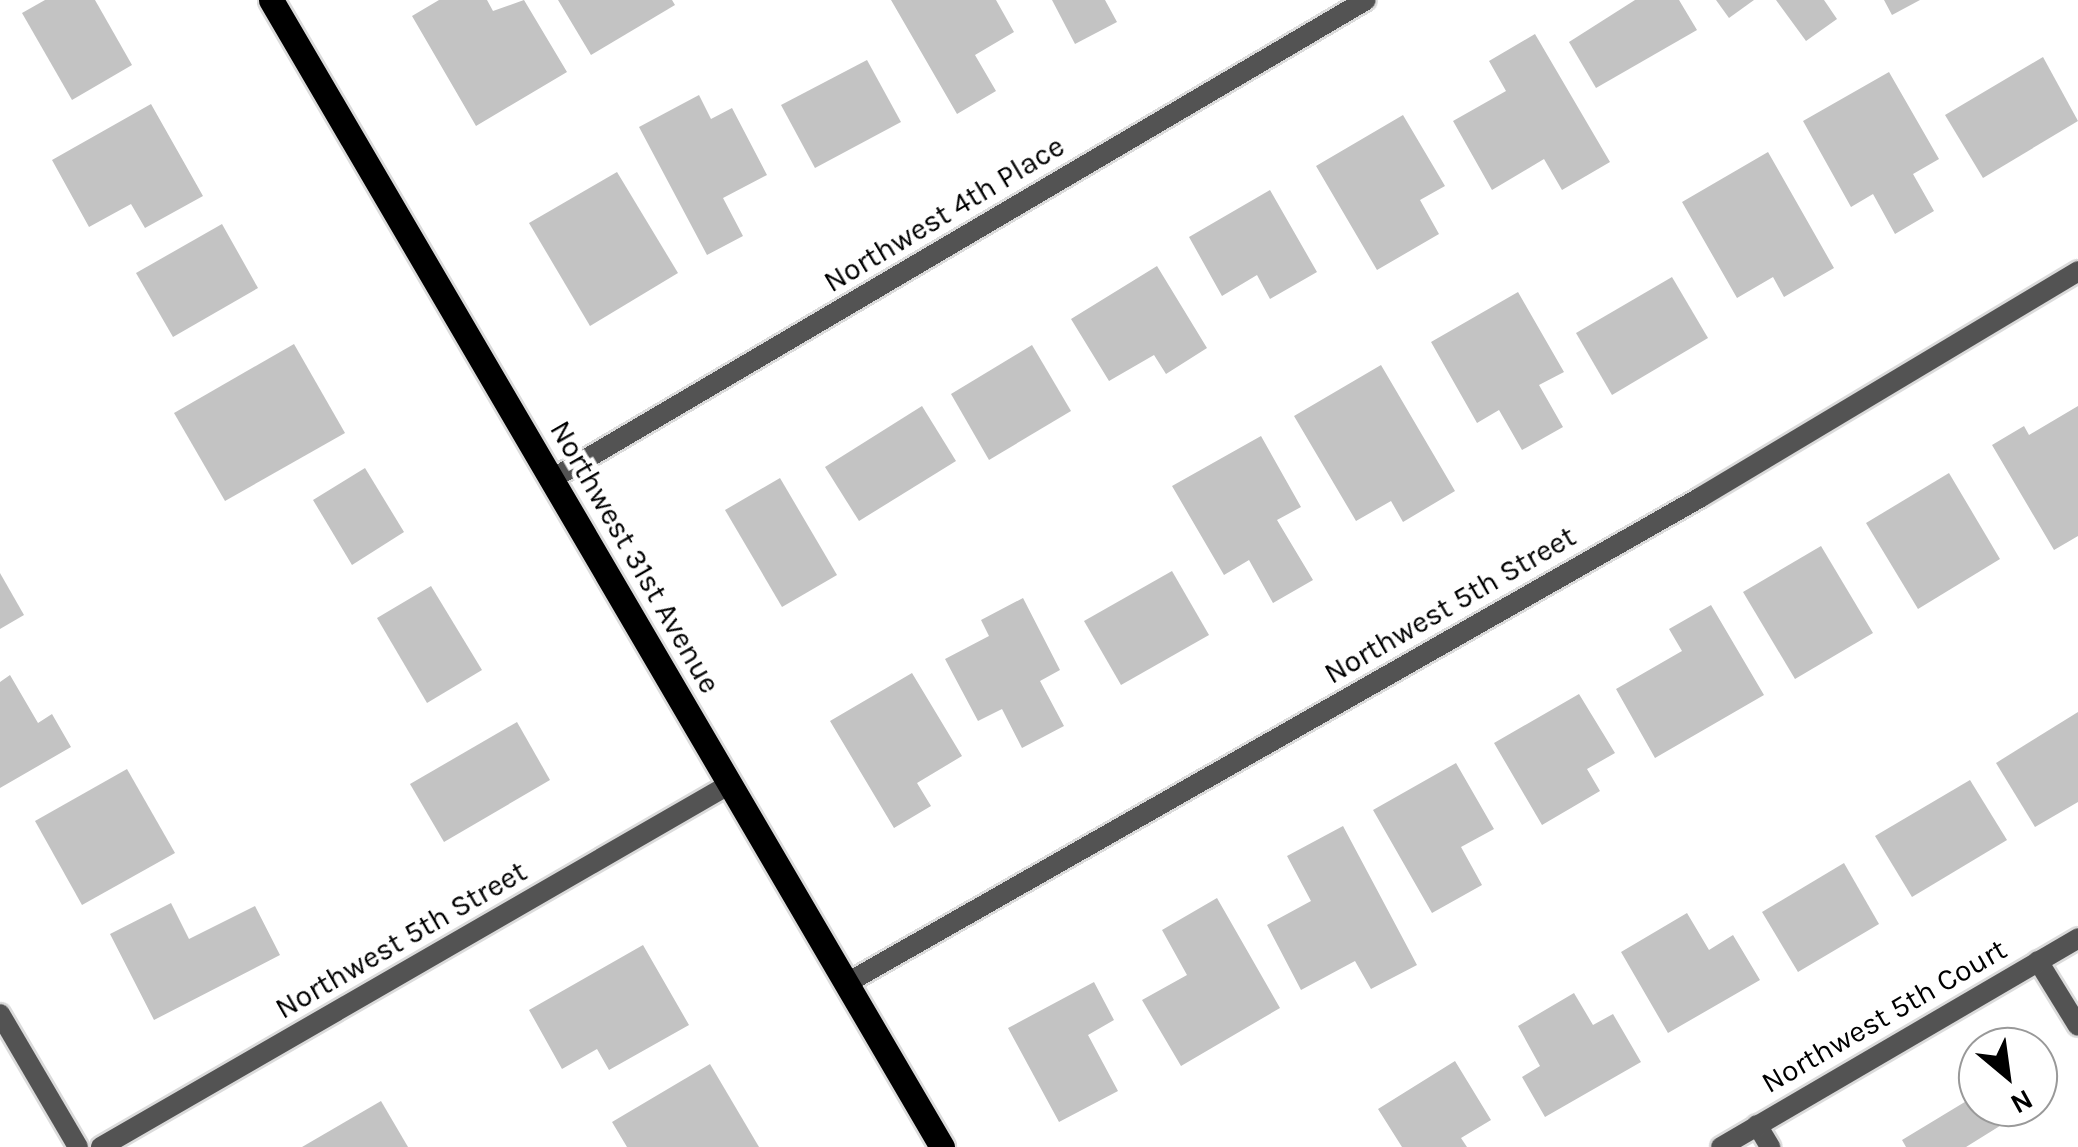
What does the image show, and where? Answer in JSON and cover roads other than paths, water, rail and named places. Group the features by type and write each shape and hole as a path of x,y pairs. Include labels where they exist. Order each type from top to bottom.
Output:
{"main road":[{"name":"Northwest 31st Avenue","path":"271,0 942,1147"}],"street":[{"name":"Northwest 4th Place","path":"552,479 1366,0"},
{"name":"Northwest 5th Street","path":"847,983 1700,497 2078,271"},
{"name":"Northwest 5th Street","path":"101,1147 730,784"},
{"name":"Northwest 5th Court","path":"1721,1147 2078,938"},
{"path":"2038,961 2078,1026"},
{"path":"0,1014 78,1147"},
{"path":"1757,1126 1770,1147"}]}
